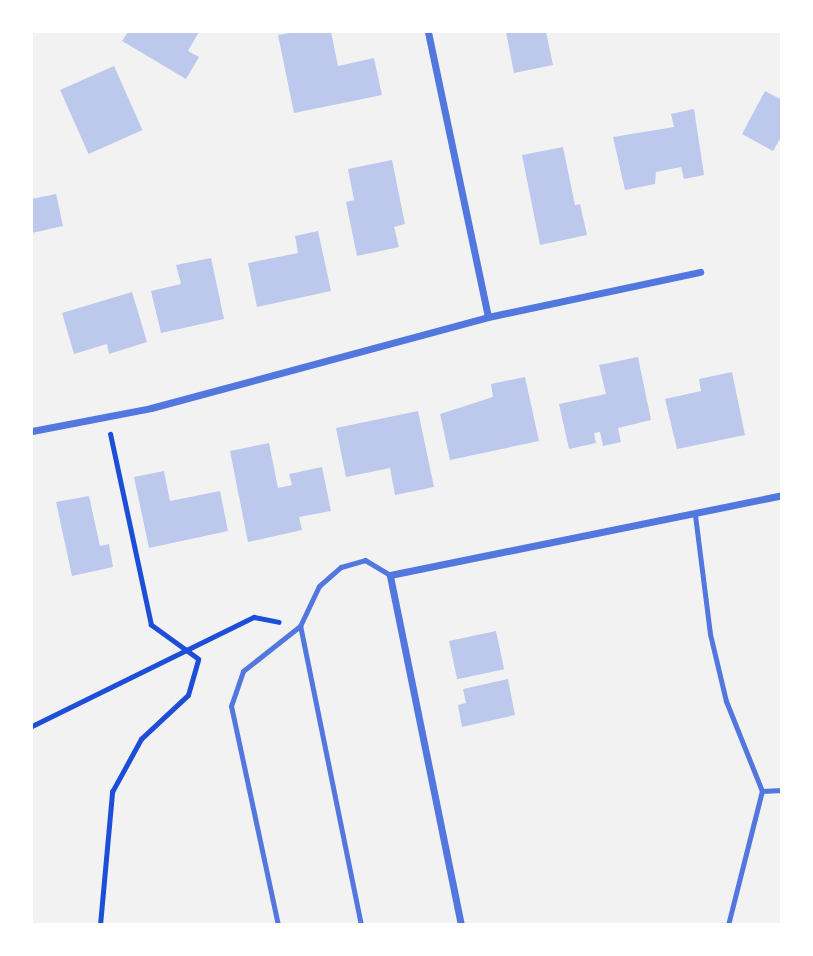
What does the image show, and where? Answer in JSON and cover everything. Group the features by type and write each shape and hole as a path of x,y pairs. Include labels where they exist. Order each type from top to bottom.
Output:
{"street":[{"path":"428,32 488,317"},
{"path":"32,431 107,417 488,317 700,272"},
{"path":"461,925 390,575 695,515 782,495"}],"lane":[{"path":"695,515 709,634 726,701 762,791 728,925"},
{"path":"278,925 231,706 243,671 300,626 320,586 341,567 365,560 390,575"},
{"path":"300,626 361,925"},
{"path":"762,791 782,790"}],"path":[{"path":"100,925 111,792 141,738 188,695 198,659 186,653 151,625 107,417"},
{"path":"32,726 186,653 254,617 300,626"}],"building":[{"path":"128,32 199,32 188,51 199,57 186,79 122,41"},
{"path":"331,32 338,66 374,58 382,95 294,113 278,35"},
{"path":"506,32 546,32 553,65 514,73"},
{"path":"114,66 142,130 89,154 60,90"},
{"path":"765,91 782,100 782,135 773,151 742,134"},
{"path":"694,109 704,175 684,179 681,167 656,172 655,184 625,190 613,137 674,127 671,114"},
{"path":"563,147 575,205 580,204 587,235 540,245 522,155"},
{"path":"392,160 405,224 394,227 399,247 357,256 346,202 354,200 348,169"},
{"path":"56,194 63,226 32,233 32,199"},
{"path":"318,231 331,291 257,307 248,263 298,253 295,236"},
{"path":"211,258 224,319 161,333 151,291 181,284 176,265"},
{"path":"132,292 147,342 109,354 107,344 74,354 62,313"},
{"path":"638,357 651,420 618,428 621,442 603,446 600,432 594,433 596,443 569,449 559,404 606,394 599,365"},
{"path":"732,372 745,435 677,449 665,399 701,391 699,379"},
{"path":"525,377 539,441 450,460 440,414 493,397 491,384"},
{"path":"418,411 434,487 395,495 390,468 346,477 336,428"},
{"path":"269,443 278,488 292,485 289,474 322,467 331,511 299,517 302,530 248,542 230,451"},
{"path":"164,471 170,501 220,491 228,531 149,548 134,477"},
{"path":"89,496 100,546 109,544 113,567 72,576 56,502"},
{"path":"496,631 504,669 457,679 449,641"},
{"path":"508,679 515,715 462,727 458,705 466,703 463,689"}]}
